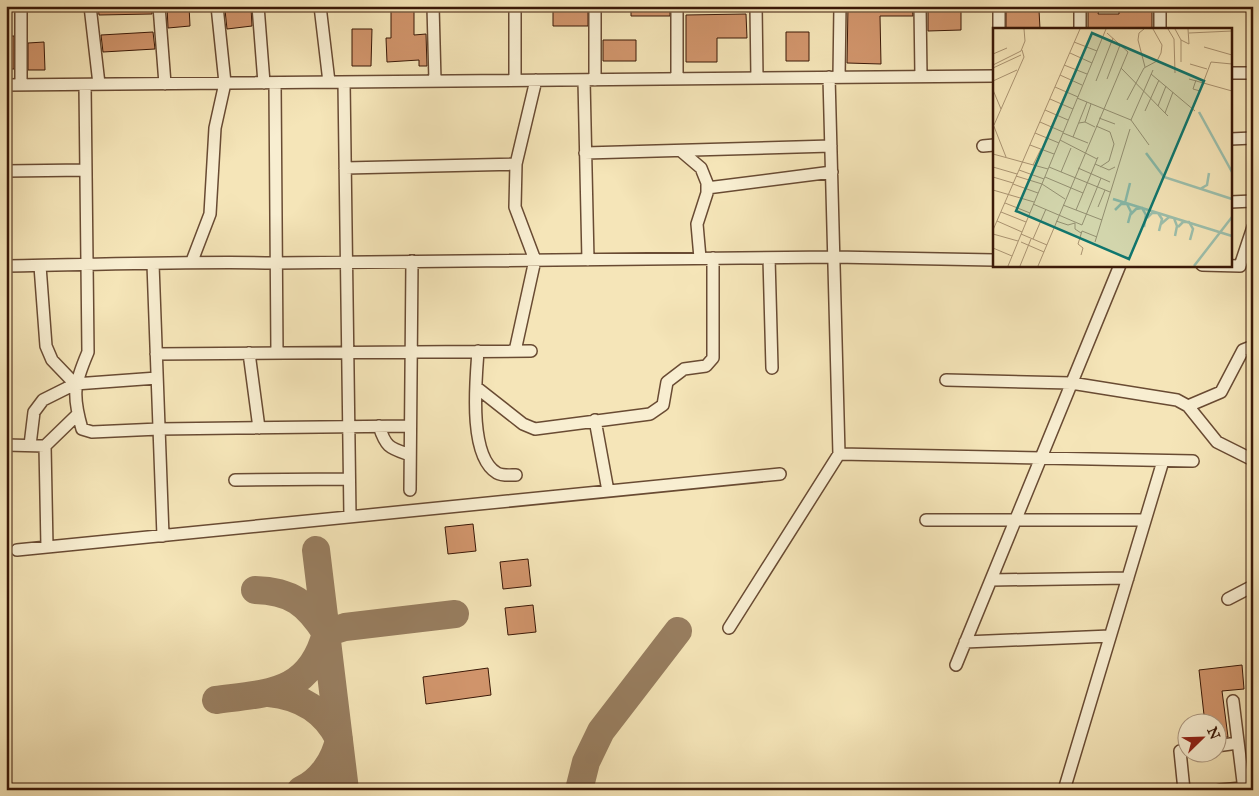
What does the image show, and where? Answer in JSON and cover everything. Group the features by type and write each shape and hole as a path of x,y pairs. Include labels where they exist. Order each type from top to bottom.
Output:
{"street":[{"path":"21,6 22,85"},
{"path":"90,6 99,84"},
{"path":"158,6 165,84"},
{"path":"192,261 210,214 215,128 225,83 217,6"},
{"path":"258,6 269,83 276,263 277,353"},
{"path":"320,6 329,82"},
{"path":"433,6 435,81"},
{"path":"515,6 515,80"},
{"path":"588,260 585,154 595,6"},
{"path":"677,6 677,79"},
{"path":"756,6 757,78"},
{"path":"729,628 839,454 831,146 840,6"},
{"path":"920,6 921,76"},
{"path":"999,6 999,28"},
{"path":"1080,6 1080,28"},
{"path":"1160,6 1160,28"},
{"path":"1232,73 1253,73"},
{"path":"6,86 993,76"},
{"path":"514,351 535,260 515,207 516,164 536,80"},
{"path":"344,82 350,517"},
{"path":"85,85 88,352 75,384 78,414 82,429 92,432 159,429 410,426"},
{"path":"1232,139 1253,138"},
{"path":"585,154 831,146"},
{"path":"680,151 702,168 707,188 696,224 700,258"},
{"path":"345,168 516,164"},
{"path":"6,171 86,170"},
{"path":"707,188 832,172"},
{"path":"1232,202 1253,202"},
{"path":"1232,266 1240,266 1253,227"},
{"path":"6,266 153,264 192,261 276,263 834,257 993,260"},
{"path":"476,387 523,424 535,429 650,414 663,405 667,382 684,369 706,366 713,358 713,258"},
{"path":"769,258 772,368"},
{"path":"410,490 412,262"},
{"path":"153,264 163,536"},
{"path":"40,266 46,346 52,360 75,384"},
{"path":"956,665 1120,266"},
{"path":"1188,406 1221,392 1243,350 1253,346"},
{"path":"478,351 475,408 480,448 491,469 499,475 516,475"},
{"path":"156,354 530,351"},
{"path":"249,353 258,428"},
{"path":"30,445 34,412 43,400 75,384 157,378"},
{"path":"946,380 1072,383 1177,400 1188,406 1217,442 1253,460"},
{"path":"47,547 45,446 78,414"},
{"path":"596,420 608,491"},
{"path":"379,426 384,442 389,448 410,456"},
{"path":"6,445 45,446"},
{"path":"839,454 1193,461"},
{"path":"1064,790 1163,460"},
{"path":"17,550 780,474"},
{"path":"235,480 349,479"},
{"path":"926,520 1145,520"},
{"path":"991,580 1128,578"},
{"path":"1228,599 1253,586"},
{"path":"965,642 1110,636"},
{"path":"1220,790 1247,788 1238,743 1233,701"},
{"path":"1226,745 1238,743"},
{"path":"1181,764 1184,790"}],"building":[{"path":"98,6 152,6 152,14 99,15"},
{"path":"167,6 189,6 190,26 168,28"},
{"path":"391,6 414,6 414,35 426,34 427,66 419,66 419,60 387,62 386,38 391,38"},
{"path":"553,6 588,6 588,26 553,26"},
{"path":"631,6 670,6 670,16 631,16"},
{"path":"848,6 912,6 913,16 880,16 881,64 847,63"},
{"path":"928,6 961,6 961,30 928,31"},
{"path":"251,7 252,26 227,29 225,10"},
{"path":"1119,8 1152,8 1152,28 1088,28 1088,10 1099,10 1098,14 1119,14"},
{"path":"1039,10 1040,28 1006,28 1006,11"},
{"path":"746,14 747,38 717,38 717,62 686,62 686,15"},
{"path":"352,29 372,29 371,66 352,66"},
{"path":"153,32 155,49 103,52 101,35"},
{"path":"786,32 809,32 809,61 786,61"},
{"path":"6,36 14,36 14,69 6,69"},
{"path":"603,40 636,40 636,61 603,61"},
{"path":"44,42 45,70 28,70 28,43"},
{"path":"473,524 476,551 448,554 445,527"},
{"path":"528,559 531,586 503,589 500,562"},
{"path":"533,605 536,632 508,635 505,608"},
{"path":"1242,665 1244,689 1222,691 1225,714 1204,714 1199,670"},
{"path":"488,668 491,695 426,704 423,677"}],"taxiway":[{"path":"316,550 345,790"},
{"path":"216,700 270,692 285,687 310,668 319,653 326,633 305,606 279,593 255,590"},
{"path":"326,633 345,627 455,614"},
{"path":"579,790 586,762 601,731 678,631"},
{"path":"269,693 291,697 310,706 319,712 339,739 334,755 326,769 315,781 301,790"}]}
